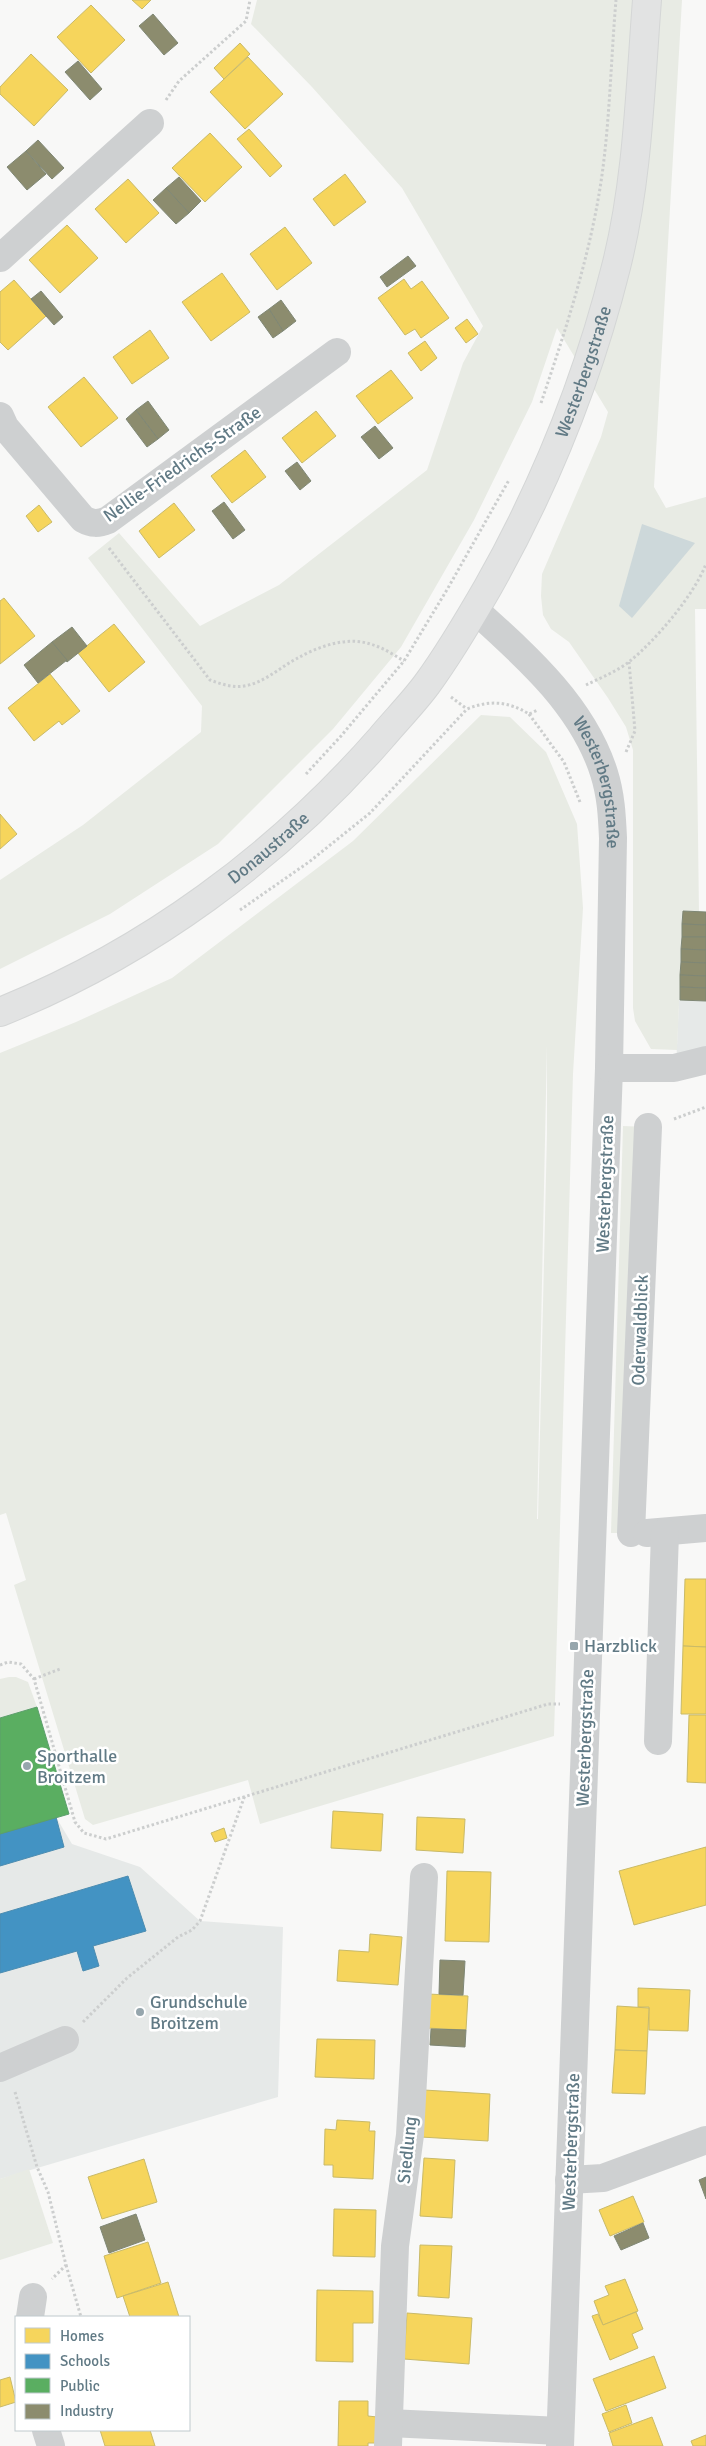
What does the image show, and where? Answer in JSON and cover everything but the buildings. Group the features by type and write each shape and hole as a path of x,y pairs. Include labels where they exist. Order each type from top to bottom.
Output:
{"main road":[{"name":"Westerbergstraße","path":"475,610 526,518 552,462 592,350 617,265 633,180 647,0"},
{"name":"Donaustraße","path":"0,1012 53,989 148,937 204,901 253,862 343,781 429,681 475,610"}],"street":[{"path":"0,258 150,123"},
{"name":"Nellie-Friedrichs-Straße","path":"2,426 83,519 89,523 98,523 108,520 338,352"},
{"name":"Westerbergstraße","path":"475,610 523,653 579,721 594,747 605,775 612,805 614,883 609,1068 560,2438"},
{"path":"609,1068 674,1068 706,1060"},
{"name":"Oderwaldblick","path":"632,1533 648,1127"},
{"path":"593,1533 665,1533 706,1528"},
{"path":"658,1742 665,1533"},
{"name":"Siedlung","path":"424,1877 410,2135 395,2246 388,2435 560,2438"},
{"path":"3,2066 65,2040"},
{"path":"569,2180 603,2178 706,2140"},
{"path":"46,2431 51,2446"}],"path":[{"path":"150,123 179,81 246,21 250,0"},
{"path":"541,405 562,343 585,258 602,175 616,0"},
{"path":"301,779 341,736 404,661 510,478"},
{"path":"89,523 210,680 227,685 250,684 316,650 349,641 369,643 404,661"},
{"path":"466,709 480,703 502,702 529,714 629,662 664,627 701,576 706,564"},
{"path":"0,1665 8,1662 21,1664 34,1679 75,1822 84,1833 106,1839 548,1704 585,1704"},
{"path":"34,1679 60,1669"},
{"path":"65,2040 127,1978 178,1937 192,1930 200,1921 246,1795"},
{"path":"3,2066 37,2167 48,2192 81,2316"},
{"path":"32,2307 66,2265"}],"shaded area":[{"path":"257,0 682,0 654,487 666,508 706,497 706,609 695,609 699,912 683,911 677,1050 651,1049 635,1021 633,1008 633,750 626,727 569,642 551,629 543,615 541,596 542,574 601,437 608,412 557,328 532,402 474,520 401,647 333,729 218,844 110,914 0,969 0,880 83,825 201,732 202,706 88,558 119,533 200,626 279,585 427,470 463,363 483,326 402,188 312,87 251,24"},
{"path":"642,524 695,543 632,618 619,606"},
{"path":"481,715 510,717 546,752 577,824 583,908 573,1074 554,1736 260,1824 248,1780 93,1825 85,1819 14,1585 26,1580 6,1513 0,1515 0,1053 76,1022 172,978 353,841","holes":["547,1045 547,1133 538,1519 537,1519"]},
{"path":"683,911 706,912 706,1060 676,1068"},
{"path":"623,1126 648,1127 631,1533 611,1533"},
{"path":"16,1677 28,1682 37,1707 0,1718 0,1679"},
{"name":"Grundschule Broitzem","path":"56,1817 72,1844 140,1867 200,1921 283,1927 278,2097 0,2179 0,1834"},
{"path":"29,2169 53,2243 0,2260 0,2179"}],"place":[{"name":"Harzblick","path":"574,1646"},
{"name":"Sporthalle Broitzem","path":"27,1766"},
{"name":"Grundschule Broitzem","path":"140,2012"}]}
